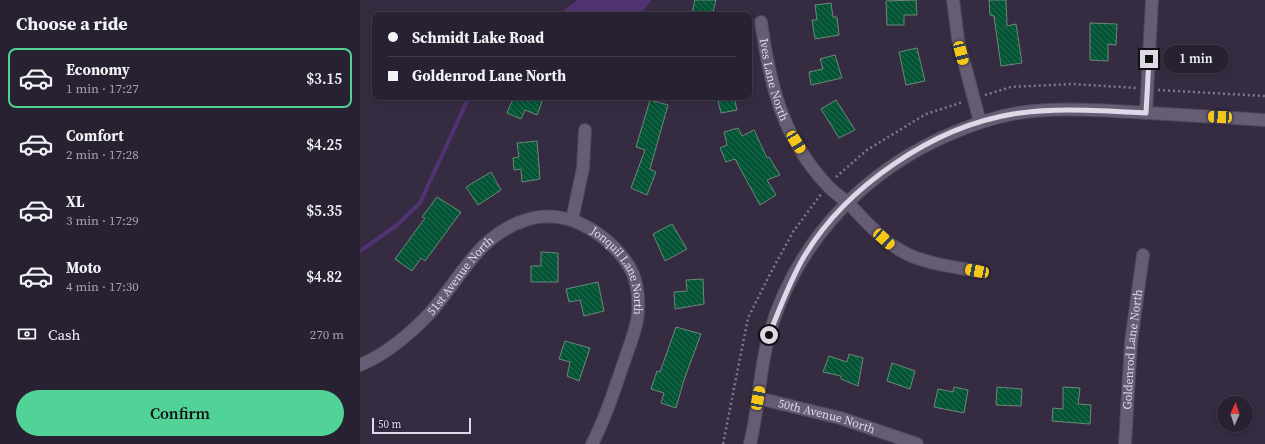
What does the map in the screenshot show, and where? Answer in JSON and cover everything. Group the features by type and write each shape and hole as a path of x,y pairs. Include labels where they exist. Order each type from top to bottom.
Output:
{"street":[{"path":"952,0 958,39 980,122"},
{"path":"1146,113 1152,0"},
{"name":"Ives Lane North","path":"761,22 767,65 776,101 790,133 807,160 827,185 848,203 891,246 929,262 977,271"},
{"path":"750,444 769,335 785,293 806,254 831,220 861,189 895,163 930,143 980,122 1013,114 1054,110 1146,113 1265,120"},
{"name":"Jonquil Lane North","path":"585,130 584,168 572,220 594,230 609,241 621,254 633,273 638,293 638,314 632,338 602,426 592,444"},
{"name":"51st Avenue North","path":"360,365 387,350 412,332 431,311 478,251 498,233 510,225 535,217 558,217 572,220"},
{"name":"Goldenrod Lane North","path":"1124,444 1131,342 1143,255"},
{"name":"50th Avenue North","path":"758,398 840,418 917,444"}],"path":[{"path":"723,444 748,318 768,276 793,232 827,185 867,150 926,114 1011,87 1072,84 1265,96"}],"shaded area":[{"path":"578,0 651,0 643,12 564,12 564,10"}],"building":[{"path":"695,0 716,0 713,12 692,12"},
{"path":"916,0 917,15 904,15 904,25 887,25 886,1"},
{"path":"989,0 1006,0 1007,26 1016,24 1022,63 1001,66 994,16 990,15"},
{"path":"831,3 833,17 837,17 839,35 815,39 812,20 817,20 815,5"},
{"path":"1090,23 1117,24 1116,45 1108,44 1108,61 1090,60"},
{"path":"917,48 925,81 906,85 899,52"},
{"path":"835,55 842,78 811,85 809,72 823,69 820,59"},
{"path":"513,100 543,100 537,115 525,110 521,119 507,113"},
{"path":"650,100 668,105 650,169 656,172 647,195 631,188 645,150 636,147"},
{"path":"718,100 735,100 737,110 721,113"},
{"path":"836,100 855,130 839,138 821,109"},
{"path":"738,128 742,136 754,130 767,158 769,157 780,175 767,180 776,195 760,205 735,159 726,162 720,148 727,145 724,132"},
{"path":"537,141 540,179 522,182 521,169 514,170 513,158 519,157 517,143"},
{"path":"491,172 501,190 478,205 466,187"},
{"path":"437,197 461,212 425,261 421,258 412,271 395,259 425,218 422,217"},
{"path":"672,224 687,249 665,261 653,234"},
{"path":"541,252 558,253 558,282 531,282 531,266 541,266"},
{"path":"703,279 704,304 675,309 674,292 687,291 686,280"},
{"path":"598,282 604,311 584,316 580,300 569,302 566,289"},
{"path":"676,327 701,334 684,380 676,408 661,403 664,393 651,389 657,371 660,372"},
{"path":"565,341 590,348 579,381 567,376 570,362 559,359"},
{"path":"849,354 863,358 858,386 841,379 841,376 823,372 829,356 847,362"},
{"path":"892,363 915,371 910,389 887,381"},
{"path":"954,387 968,390 964,413 934,407 938,389 953,392"},
{"path":"997,387 1022,389 1021,406 996,405"},
{"path":"1063,387 1080,388 1078,404 1091,405 1090,424 1052,421 1053,408 1063,409"}],"waterway":[{"path":"360,251 397,225 420,203 468,100"}],"route":[{"path":"769,335 785,293 806,254 831,220 861,189 895,163 930,143 980,122 1013,114 1054,110 1146,113 1149,59"}]}
